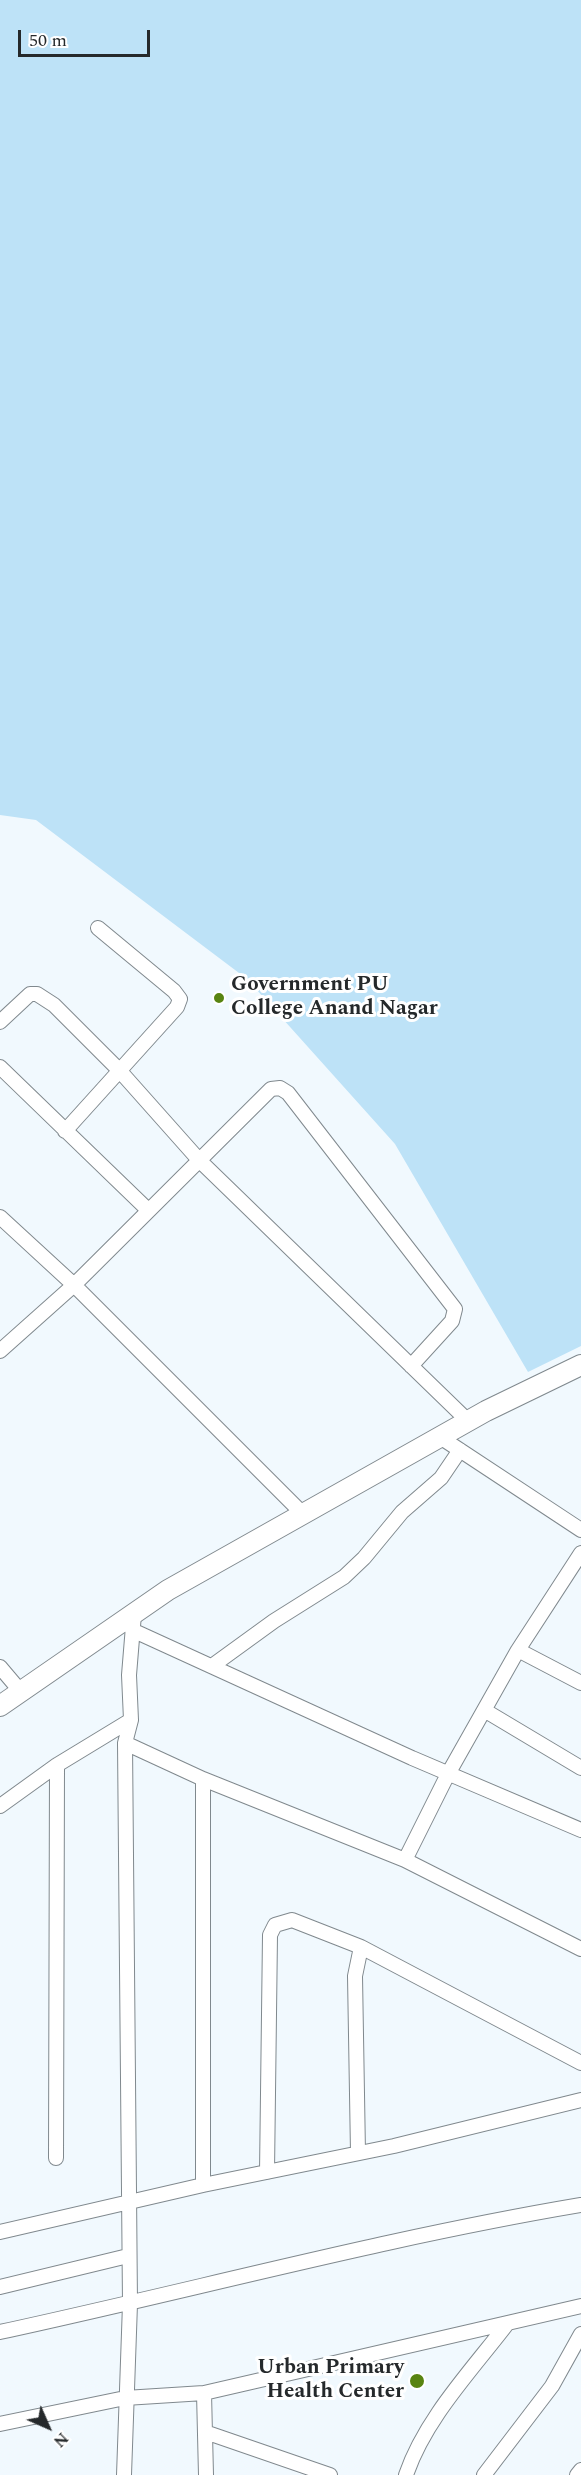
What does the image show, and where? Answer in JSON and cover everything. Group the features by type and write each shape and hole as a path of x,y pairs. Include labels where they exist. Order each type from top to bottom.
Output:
{"street":[{"path":"65,1131 177,1007 180,999 174,991 98,928"},
{"path":"0,1022 30,994 37,994 54,1005 118,1070 199,1160 468,1421"},
{"path":"0,1067 148,1210"},
{"path":"0,1351 74,1285 271,1089 280,1088 288,1093 455,1309 455,1318 411,1366"},
{"path":"0,1217 74,1285 303,1514"},
{"path":"0,1706 133,1622 168,1590 468,1421 581,1365"},
{"path":"440,1437 581,1530"},
{"path":"212,1666 274,1621 344,1577 364,1558 402,1512 441,1478 460,1450"},
{"path":"405,1860 448,1774 518,1650 581,1553"},
{"path":"133,1622 212,1666 448,1774 581,1830"},
{"path":"124,2475 130,2304 125,1743 131,1720 129,1676 133,1622"},
{"path":"518,1650 581,1683"},
{"path":"0,1667 22,1693"},
{"path":"484,1710 581,1768"},
{"path":"0,1806 57,1765 131,1720"},
{"path":"125,1743 203,1779 405,1860 581,1948"},
{"path":"56,2158 57,1765"},
{"path":"202,2185 203,1779"},
{"path":"267,2172 271,1929 274,1925 292,1920 361,1947 581,2063"},
{"path":"358,2153 355,1976 361,1947"},
{"path":"0,2232 202,2185 358,2153 581,2100"},
{"path":"0,2332 130,2304 474,2223 581,2205"},
{"path":"0,2287 128,2256"},
{"path":"0,2424 125,2398 204,2393 581,2306"},
{"path":"406,2475 414,2450 447,2402 507,2324"},
{"path":"484,2475 552,2386 581,2334"},
{"path":"204,2393 206,2475"},
{"path":"205,2432 330,2475"},
{"path":"577,2475 581,2470"}],"shaded area":[{"path":"0,0 581,0 581,1346 528,1372 395,1144 247,979 36,820 0,815"}],"place":[{"name":"Government PU College Anand Nagar","path":"219,998"},
{"name":"Urban Primary Health Center","path":"417,2381"}]}
